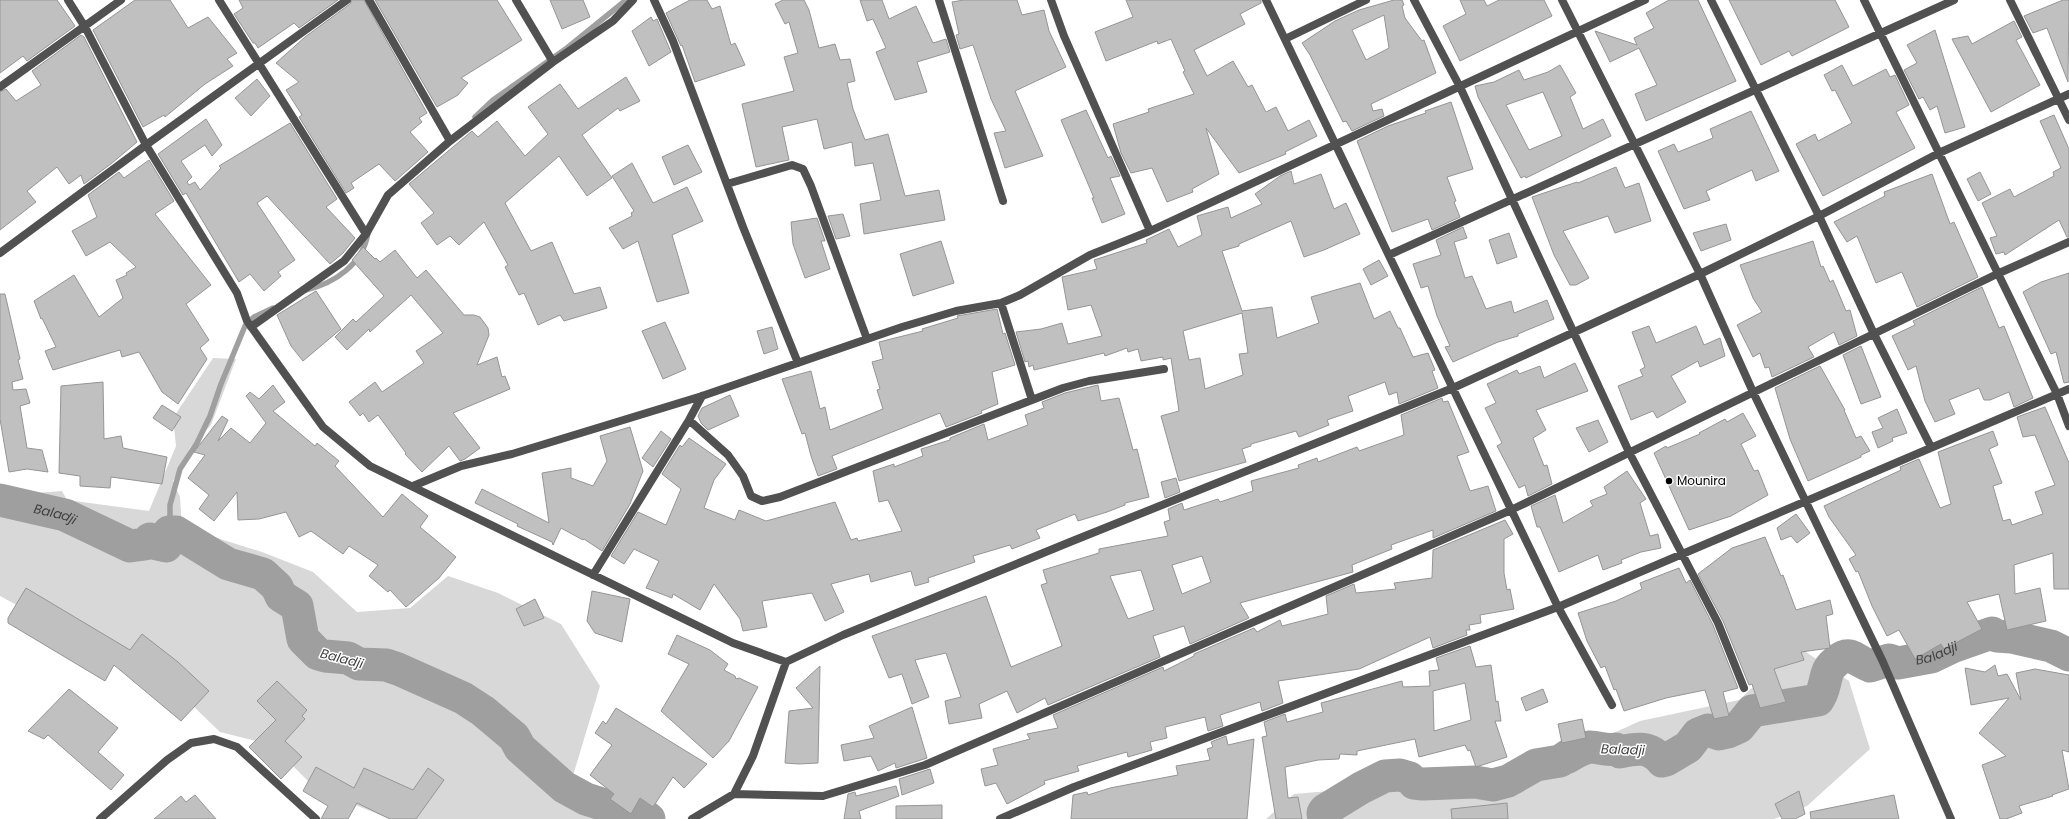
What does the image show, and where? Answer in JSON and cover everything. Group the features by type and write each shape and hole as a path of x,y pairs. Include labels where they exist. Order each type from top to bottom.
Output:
{"street":[{"path":"68,0 85,27 146,145 237,293 249,324 323,427 370,466 733,643 786,662 843,636 1040,554 1453,388 1700,274 1819,216 1940,153 2069,94"},
{"path":"0,87 121,0"},
{"path":"219,0 366,234"},
{"path":"0,253 146,145 348,0"},
{"path":"369,0 450,140"},
{"path":"516,0 554,62"},
{"path":"249,324 344,261 366,234 388,195 450,140 554,62 613,21 633,0"},
{"path":"654,0 673,41 727,184 798,363"},
{"path":"939,0 1002,201"},
{"path":"1051,0 1064,36 1150,231"},
{"path":"1266,0 1558,606 1612,705"},
{"path":"1285,38 1366,0"},
{"path":"1414,0 1460,87 1575,332 1629,452 1718,623 1744,688"},
{"path":"1562,0 1700,274 1753,392 1883,662 1951,819"},
{"path":"413,486 461,466 512,454 702,396 867,339 956,311 1001,303 1020,295 1090,255 1150,231 1645,0"},
{"path":"1711,0 1819,216 1874,334 1931,448"},
{"path":"1864,0 2057,394 2069,426"},
{"path":"1388,255 1954,0"},
{"path":"2010,0 2069,120"},
{"path":"727,184 792,165 803,169 811,186 867,339"},
{"path":"692,819 734,794 823,796 925,765 1511,510 1997,274 2069,242"},
{"path":"1001,303 1032,400"},
{"path":"689,420 728,455 743,476 751,496 762,502 788,494 1032,400 1089,381 1164,369"},
{"path":"1000,819 1074,787 1558,606 2069,389"},
{"path":"593,575 689,420 702,396"},
{"path":"734,794 753,756 786,662"},
{"path":"100,819 167,760 192,744 214,739 237,747 316,819"}],"shaded area":[{"name":"Baladji","path":"213,358 236,359 211,425 190,448 173,481 180,497 182,527 262,552 313,572 357,612 410,608 448,576 498,593 561,624 600,686 569,789 584,803 617,819 390,819 316,789 272,745 220,732 164,678 48,622 0,596 0,490 22,494 62,491 67,500 149,511 176,446 173,418"},
{"name":"Baladji","path":"1797,646 1849,681 1870,749 1807,806 1774,819 1266,819 1294,794 1400,785 1552,761 1640,721 1739,700"}],"building":[{"path":"0,0 57,0 75,26 27,61 23,56 0,73"},
{"path":"135,0 170,0 188,28 208,17 237,53 227,59 233,66 205,84 165,117 164,115 143,127 93,30"},
{"path":"239,0 338,0 299,28 294,23 258,48 255,43 253,43 234,14 243,8"},
{"path":"352,0 364,0 427,113 419,118 422,122 410,132 428,152 395,181 379,164 351,183 354,188 346,193 299,117 302,115 286,90 299,82 276,63 305,37 350,4"},
{"path":"375,0 497,0 522,40 461,78 468,83 458,95 437,107"},
{"path":"550,0 583,0 590,17 562,29"},
{"path":"690,0 707,0 712,9 720,6 731,45 735,43 745,65 695,82 682,45 681,46 666,13"},
{"path":"783,0 804,0 809,10 819,48 835,44 840,60 850,59 855,81 847,83 853,109 865,140 888,134 905,196 939,190 945,220 864,234 860,204 881,200 873,163 855,166 852,142 824,149 817,119 782,127 789,160 756,167 742,104 794,91 784,57 798,53 789,22 785,24 775,4"},
{"path":"860,0 882,0 889,19 916,6 933,43 946,39 950,52 917,62 927,92 895,100 876,52 886,48 873,19 867,21"},
{"path":"964,0 1017,0 1022,15 1044,10 1049,31 1066,67 1015,91 1043,156 1005,168 994,133 1006,131 991,99 973,45 960,49 956,35 959,34 952,2"},
{"path":"1126,0 1261,0 1261,3 1240,14 1245,24 1194,50 1207,76 1233,61 1248,87 1252,85 1266,112 1276,107 1288,131 1309,120 1317,136 1285,152 1286,154 1239,173 1206,128 1219,174 1192,189 1193,192 1167,202 1152,168 1131,173 1121,153 1113,124 1149,112 1148,109 1194,94 1183,72 1185,71 1171,39 1158,44 1157,41 1106,61 1095,32 1133,17"},
{"path":"1394,0 1402,0 1405,18 1422,41 1424,40 1436,73 1371,104 1373,111 1382,109 1384,116 1352,131 1346,121 1343,122 1310,55 1302,43 1335,21 1359,10","holes":["1384,15 1389,48 1366,60 1352,30"]},
{"path":"1460,0 1484,0 1487,6 1499,0 1544,0 1552,16 1460,61 1443,26 1466,14"},
{"path":"1669,0 1698,0 1736,81 1646,121 1635,94 1657,85 1639,48 1610,62 1595,31 1637,45 1634,38 1654,28 1646,13"},
{"path":"1729,0 1835,0 1849,27 1792,56 1789,51 1761,65"},
{"path":"2063,0 2069,0 2068,82 2047,28 2033,33 2024,16"},
{"path":"651,17 653,21 657,19 671,52 649,66 632,31"},
{"path":"2014,21 2022,37 2016,40 2040,85 1991,112 1952,39 1968,36 1972,44"},
{"path":"1935,30 1965,127 1945,133 1937,106 1930,110 1923,97 1919,99 1904,70 1917,63 1907,45"},
{"path":"81,35 84,37 137,142 84,184 81,175 69,184 57,167 27,191 36,202 0,230 0,92 6,89 16,101 41,85 32,71"},
{"path":"1560,65 1576,93 1570,97 1583,129 1603,119 1611,136 1526,178 1525,176 1521,178 1478,97 1475,86 1494,82 1519,70 1524,80 1548,72","holes":["1543,92 1562,136 1529,150 1506,105"]},
{"path":"1842,65 1853,86 1886,69 1890,77 1895,75 1909,105 1896,112 1915,148 1823,196 1796,144 1815,134 1818,141 1852,123 1835,90 1832,91 1824,75"},
{"path":"626,77 640,101 620,111 618,108 582,135 612,178 587,196 559,156 505,203 531,251 552,242 574,294 600,287 607,308 564,321 560,315 538,325 524,293 519,295 505,267 508,265 484,222 459,245 450,236 437,245 421,223 434,213 409,184 472,131 478,137 497,121 525,156 548,134 528,107 560,84 578,109"},
{"path":"257,79 270,96 251,116 235,98"},
{"path":"1451,102 1473,169 1447,177 1460,217 1432,230 1428,219 1392,232 1357,141 1388,126 1426,113 1425,111"},
{"path":"1086,110 1108,158 1111,156 1120,176 1110,178 1125,214 1102,223 1092,198 1094,198 1061,120"},
{"path":"1751,111 1779,171 1756,181 1752,170 1706,191 1710,200 1684,209 1658,151 1674,144 1678,152 1713,138 1710,129"},
{"path":"2054,115 2069,149 2069,237 2067,237 2059,220 2005,255 2004,252 1996,254 1990,238 1997,236 1982,203 2010,189 2014,197 2054,176 2053,172 2061,168 2040,121"},
{"path":"206,119 222,145 212,156 205,145 181,161 192,177 187,182 189,185 195,182 200,190 221,168 219,166 290,123 337,199 326,207 355,238 343,253 330,264 267,196 257,203 295,260 278,272 281,276 264,291 250,274 239,282 186,193 183,195 158,154"},
{"path":"688,145 702,172 674,185 662,157"},
{"path":"149,160 174,201 155,214 211,285 186,304 209,340 200,348 207,359 178,404 162,392 139,352 122,357 120,350 53,370 45,351 56,347 42,318 41,319 34,301 74,275 99,317 123,298 116,280 127,275 126,273 136,267 110,242 86,256 72,231 97,217 88,195 119,172 124,178"},
{"path":"632,163 653,203 687,187 703,221 672,235 689,293 657,302 638,241 623,249 609,228 632,216 631,213 634,211 612,176"},
{"path":"1616,167 1625,188 1639,183 1651,221 1615,233 1608,216 1563,231 1589,278 1576,285 1570,285 1554,255 1532,197 1577,182 1578,183"},
{"path":"1291,171 1294,184 1321,174 1334,209 1346,203 1360,234 1304,257 1291,221 1239,244 1239,246 1222,251 1242,311 1272,307 1277,338 1319,323 1311,297 1360,283 1374,319 1390,311 1398,328 1400,328 1413,357 1428,353 1435,370 1432,371 1438,388 1399,404 1397,392 1389,395 1385,382 1348,396 1353,411 1327,420 1329,425 1299,437 1296,431 1251,444 1251,446 1242,449 1246,462 1179,481 1161,416 1179,411 1171,358 1163,360 1163,357 1141,361 1138,349 1128,352 1127,348 1105,356 1104,353 1034,370 1033,365 1029,367 1028,361 1025,362 1016,332 1041,329 1062,323 1068,344 1102,336 1091,305 1068,310 1062,277 1097,269 1094,260 1147,243 1146,240 1169,229 1178,247 1202,235 1197,216 1228,207 1231,218 1262,204 1255,194 1280,176","holes":["1242,313 1248,353 1239,354 1243,375 1205,389 1200,358 1189,360 1183,331"]},
{"path":"1980,172 1991,194 1978,201 1967,179"},
{"path":"1932,174 1950,224 1954,222 1978,277 1917,307 1902,272 1876,283 1857,236 1847,242 1834,222 1885,196 1884,192"},
{"path":"843,214 850,236 836,239 828,216"},
{"path":"817,218 825,241 821,241 830,269 805,278 793,244 791,222"},
{"path":"1726,224 1731,240 1701,251 1693,233"},
{"path":"1463,227 1467,238 1454,242 1465,278 1472,276 1486,309 1511,301 1514,313 1547,300 1554,319 1518,334 1518,336 1498,342 1453,362 1445,347 1450,346 1437,316 1428,286 1421,288 1413,264 1441,255 1436,240"},
{"path":"1509,233 1517,257 1497,264 1489,240"},
{"path":"941,241 954,283 913,296 900,254"},
{"path":"1813,241 1821,267 1823,266 1830,282 1833,280 1846,311 1850,310 1857,336 1839,345 1834,332 1808,347 1814,357 1772,377 1769,367 1765,368 1760,353 1753,357 1737,325 1762,312 1753,298 1740,265"},
{"path":"363,247 380,262 395,250 417,278 426,270 464,315 474,315 480,317 488,328 489,335 477,365 497,357 502,377 505,376 510,389 453,413 480,448 465,459 460,461 449,446 422,472 405,454 406,453 378,415 369,422 363,413 360,416 349,402 375,382 382,392 424,363 416,351 443,333 411,295 370,332 369,329 347,350 335,337 353,319 356,322 384,296 352,260"},
{"path":"1379,260 1388,276 1371,285 1363,269"},
{"path":"2069,273 2069,382 2064,383 2056,352 2051,354 2023,292 2041,282"},
{"path":"1982,287 1999,328 2004,326 2033,398 2014,407 2009,392 1990,400 1984,400 1979,388 1949,400 1955,414 1935,422 1925,401 1916,366 1908,370 1892,336 1915,325 1913,321"},
{"path":"316,291 341,329 303,361 291,346 277,315"},
{"path":"0,294 5,294 20,359 18,360 23,379 12,382 13,390 26,389 30,403 20,406 27,448 42,450 48,472 27,469 9,472 0,419"},
{"path":"997,309 1003,334 1005,333 1015,365 992,372 998,404 981,411 982,413 946,427 940,413 832,456 837,469 818,476 805,433 802,434 782,379 811,371 820,409 825,407 830,430 883,409 877,390 880,389 872,362 883,359 879,342 923,331 922,329 958,318 957,316"},
{"path":"665,322 686,369 663,379 642,331"},
{"path":"1649,326 1656,343 1696,326 1704,345 1720,338 1725,356 1700,367 1698,361 1671,376 1686,402 1657,418 1653,411 1631,420 1618,386 1643,376 1640,370 1645,367 1632,332"},
{"path":"772,327 778,349 764,354 757,331"},
{"path":"1861,346 1881,397 1861,404 1843,355"},
{"path":"1575,363 1588,391 1536,410 1546,430 1533,438 1544,466 1547,465 1552,484 1528,496 1525,485 1519,488 1497,446 1502,443 1485,408 1496,403 1487,384 1517,370 1519,374 1540,366 1544,378"},
{"path":"1820,366 1845,410 1856,438 1861,436 1870,451 1861,455 1861,457 1808,481 1790,439 1775,388"},
{"path":"103,382 104,439 121,436 123,448 167,457 162,484 111,477 110,488 80,486 80,476 59,473 61,386"},
{"path":"273,385 285,402 273,411 315,446 317,443 339,461 335,466 383,517 402,494 428,516 420,527 456,557 439,578 406,607 390,590 388,592 369,576 378,565 349,546 343,554 311,531 299,537 286,512 259,519 238,520 237,492 214,521 199,509 209,495 188,478 205,455 194,452 222,416 228,420 218,441 231,428 250,443 266,423 246,396 250,392 259,399"},
{"path":"1098,385 1101,401 1119,398 1133,450 1137,449 1149,497 1125,503 1125,505 1107,512 1078,521 1075,514 1036,530 1040,538 1012,549 1010,545 973,556 975,562 928,578 929,582 915,586 911,571 871,582 869,574 831,584 844,612 825,621 812,593 762,601 767,627 743,631 740,619 714,584 700,610 673,594 672,598 646,588 659,561 634,549 624,564 611,556 638,512 666,525 681,489 662,474 680,445 682,447 689,438 726,464 714,480 704,508 735,520 739,510 766,521 835,502 851,540 857,538 858,541 902,531 888,500 879,502 873,471 894,464 894,467 923,456 921,449 950,440 950,438 984,424 988,440 1028,425 1025,415 1044,408 1042,402 1065,393"},
{"path":"730,395 739,416 708,430 701,423 698,416 702,408"},
{"path":"1442,398 1443,402 1448,401 1469,452 1457,456 1470,491 1488,486 1496,511 1433,538 1433,530 1391,545 1392,549 1352,565 1353,572 1240,603 1249,618 1190,644 1184,626 1153,636 1160,657 1048,705 1045,698 1017,713 1007,691 979,704 982,718 949,724 945,701 961,697 946,653 915,660 929,697 912,704 902,674 889,678 872,636 986,596 1011,667 1062,646 1041,585 1047,583 1043,570 1099,553 1099,549 1168,536 1164,522 1170,520 1168,509 1182,503 1184,510 1218,499 1220,502 1253,491 1251,481 1299,468 1298,465 1317,458 1318,462 1357,447 1359,451 1404,435 1401,415","holes":["1202,556 1211,582 1182,594 1172,565","1141,570 1154,610 1128,619 1110,576"]},
{"path":"162,405 181,417 172,431 153,418"},
{"path":"2045,407 2069,463 2069,589 2054,589 2053,553 2014,565 2015,594 2040,588 2046,621 2007,630 1999,594 1967,602 1982,629 1944,649 1941,644 1915,659 1899,630 1887,636 1872,606 1858,571 1856,572 1849,559 1856,555 1829,517 1824,506 1901,470 1900,467 1919,459 1940,508 1951,504 1938,452 1993,431 1998,445 1989,449 2002,483 1993,486 2003,521 2010,519 2012,525 2043,514 2035,492 2055,485 2035,435 2023,437 2017,417"},
{"path":"1897,409 1907,433 1892,438 1893,441 1878,448 1872,432 1883,428 1878,418"},
{"path":"1743,413 1756,436 1741,444 1754,471 1758,470 1768,495 1731,516 1689,530 1654,453 1666,446 1667,448 1700,434 1699,433 1725,419 1727,422"},
{"path":"1598,420 1608,442 1589,452 1576,428"},
{"path":"630,427 643,471 630,504 602,551 584,539 583,540 561,528 553,545 552,542 517,526 518,524 475,503 482,489 549,523 542,473 571,468 571,478 593,486 607,461 600,436"},
{"path":"661,431 671,439 653,467 642,458"},
{"path":"1627,471 1646,499 1640,503 1650,536 1658,534 1661,548 1641,552 1621,560 1622,563 1603,570 1598,555 1559,572 1540,527 1537,527 1531,506 1555,495 1563,523 1593,506 1590,501 1607,494 1604,487"},
{"path":"1176,478 1180,492 1165,498 1161,482"},
{"path":"1796,514 1810,533 1797,543 1791,536 1781,540 1777,528"},
{"path":"1505,520 1513,534 1504,539 1504,573 1507,590 1510,589 1514,609 1480,615 1481,623 1469,625 1470,630 1466,630 1467,635 1433,648 1430,637 1359,669 1278,681 1283,703 1262,711 1260,702 1220,715 1223,726 1208,731 1205,717 1165,727 1167,738 1150,742 1152,750 1128,757 1127,752 1077,766 1079,771 1044,781 1045,784 1007,804 996,783 985,786 981,769 998,765 993,749 1030,739 1027,734 1058,728 1053,715 1163,667 1164,671 1194,656 1194,654 1254,628 1257,632 1280,620 1282,626 1328,614 1326,596 1354,584 1356,593 1396,589 1394,583 1432,578 1433,550"},
{"path":"1765,537 1781,576 1783,575 1796,610 1830,600 1833,614 1826,616 1830,648 1801,652 1804,660 1774,669 1786,702 1760,708 1752,684 1749,685 1723,621 1698,574 1732,548"},
{"path":"1679,568 1686,583 1690,580 1713,625 1738,688 1723,692 1729,716 1714,719 1705,690 1666,698 1624,711 1605,666 1601,668 1587,641 1578,613 1616,601 1642,589 1640,583"},
{"path":"26,588 130,650 142,634 178,662 209,691 181,721 114,665 105,681 8,623 8,618"},
{"path":"592,591 630,599 622,642 595,633 587,621"},
{"path":"535,599 544,618 524,626 516,609"},
{"path":"677,635 710,650 728,664 724,670 735,676 736,679 739,678 758,687 729,741 713,758 661,711 689,664 668,654"},
{"path":"1470,646 1476,667 1491,665 1496,702 1498,701 1501,721 1495,721 1507,757 1476,767 1470,750 1468,751 1465,745 1419,757 1415,739 1357,751 1357,755 1340,754 1339,759 1318,760 1285,767 1288,798 1298,797 1302,819 1276,819 1262,737 1267,736 1264,722 1285,714 1287,722 1323,712 1321,703 1402,681 1403,687 1430,686 1429,671 1439,670 1436,658","holes":["1465,683 1471,720 1434,731 1433,691"]},
{"path":"1995,665 1998,676 2007,674 2021,700 2016,673 2035,669 2069,675 2069,752 2062,750 2069,789 2052,795 2053,796 2019,806 2022,813 2006,819 2000,819 1982,765 2006,756 1979,733 2009,698 1971,705 1965,668 1985,672"},
{"path":"820,666 818,763 785,763 789,711 813,708 796,688"},
{"path":"277,681 307,710 302,716 305,719 285,741 302,757 281,779 249,747 276,720 257,701"},
{"path":"69,689 118,728 98,752 124,775 111,790 48,735 44,739 28,731"},
{"path":"1543,689 1548,702 1526,711 1521,698"},
{"path":"912,707 927,758 896,768 895,763 878,771 871,756 844,761 841,745 874,738 869,726"},
{"path":"616,708 707,764 684,788 673,777 653,807 640,798 631,814 610,799 614,794 590,775 612,745 595,733 603,721 606,724"},
{"path":"1582,719 1586,738 1562,743 1558,724"},
{"path":"1226,736 1228,745 1254,739 1247,819 1071,819 1073,795 1087,792 1088,795 1110,788 1178,775 1176,766 1210,760 1207,749 1213,747 1211,742"},
{"path":"316,767 354,788 364,768 413,790 428,768 444,780 416,819 390,819 357,803 348,819 321,819 328,806 303,791"},
{"path":"930,769 934,783 902,795 899,779"},
{"path":"896,786 899,796 859,811 861,819 844,819 848,794 855,792 856,796"},
{"path":"1799,791 1805,814 1795,819 1782,819 1775,804"},
{"path":"195,795 216,819 154,819 181,796 186,802"},
{"path":"1894,795 1899,819 1811,819 1810,812"},
{"path":"1507,803 1508,819 1452,819 1451,809"},
{"path":"942,805 942,819 896,819 896,806"}],"waterway":[{"path":"475,117 493,100 567,48 626,0"},
{"path":"306,290 317,287 337,277 354,263 365,244 368,233"},
{"path":"166,546 170,525 170,505 180,469 197,443 210,416 221,384 245,326 254,317 273,308"},
{"name":"Baladji","path":"0,500 65,515 130,546 145,544 150,539 148,542 166,546 169,532 176,532 228,564 263,574 277,587 281,596 297,606 303,639 318,654 348,658 359,664 386,665 463,698 483,711 514,737 520,748 564,787 586,799 611,807 628,808 643,814 649,819"},
{"name":"Baladji","path":"1324,819 1323,813 1325,810 1361,788 1385,776 1400,775 1410,778 1414,783 1423,784 1475,782 1493,785 1508,781 1536,765 1560,761 1572,753 1566,758 1590,747 1609,750 1616,749 1620,752 1643,749 1653,753 1662,761 1666,760 1688,747 1698,734 1708,730 1719,734 1739,727 1752,711 1818,700 1823,691 1828,671 1836,661 1847,656 1870,666 1889,660 1898,663 1931,657 1952,647 1992,633 1997,636 2011,637 2051,646 2069,655"}],"place":[{"name":"Mounira","path":"1669,481"}]}
